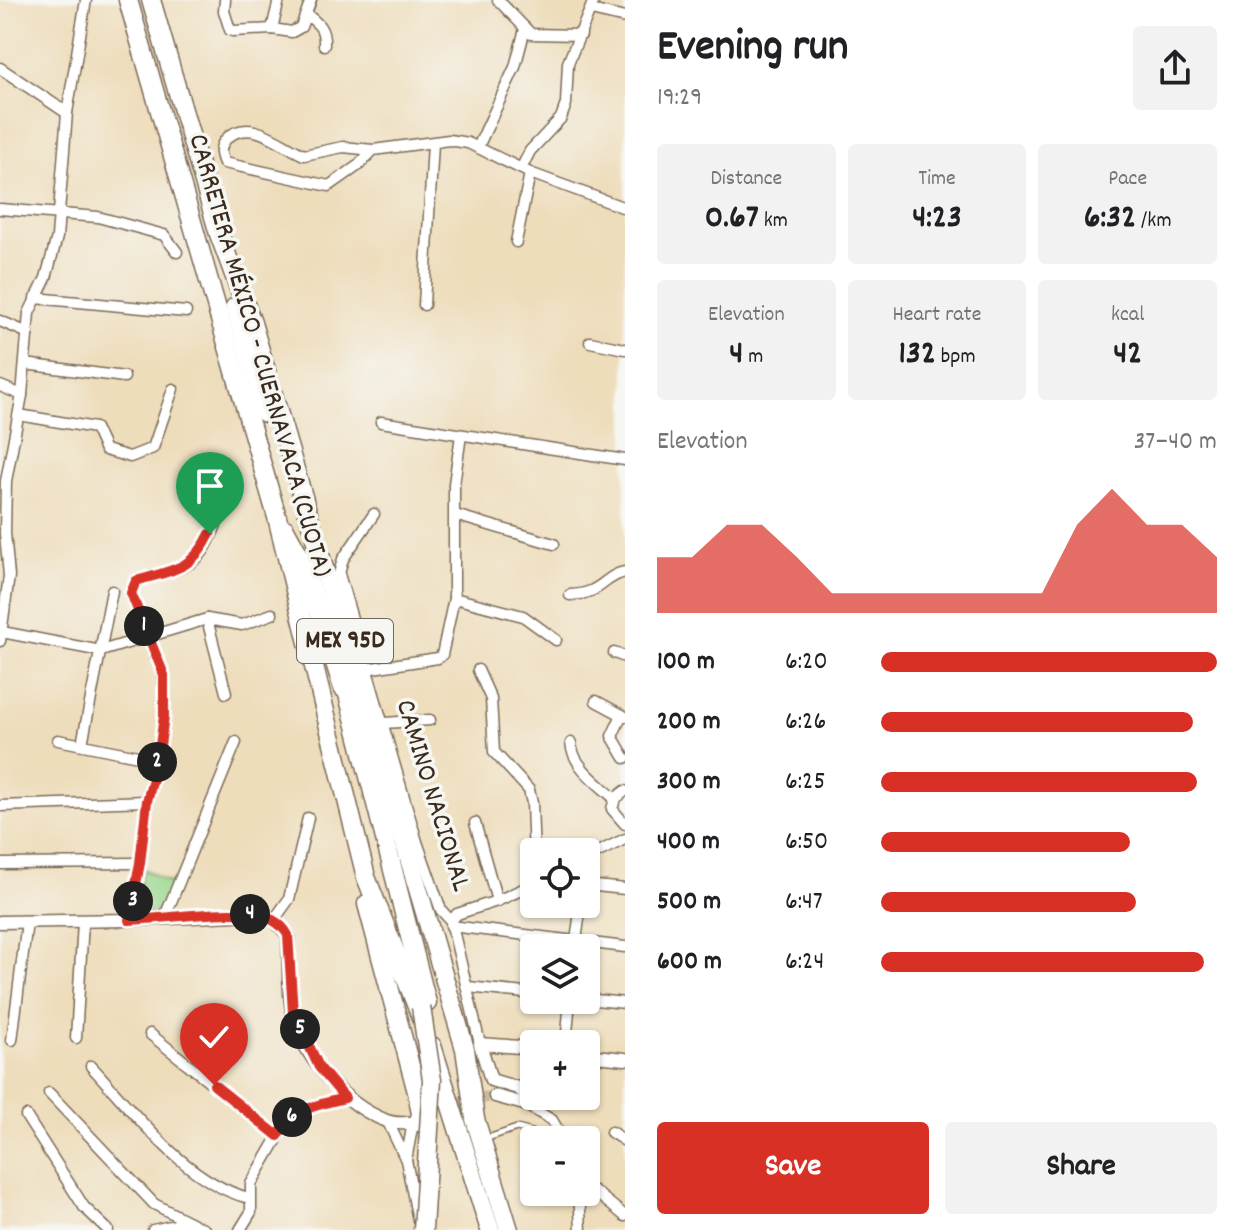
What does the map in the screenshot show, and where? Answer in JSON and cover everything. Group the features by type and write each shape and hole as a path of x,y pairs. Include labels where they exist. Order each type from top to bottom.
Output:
{"highway":[{"name":"CARRETERA MÉXICO - CUERNAVACA (CUOTA)","path":"128,0 277,517 366,877 433,1048 490,1230"},
{"name":"CARRETERA MÉXICO - CUERNAVACA (CUOTA)","path":"151,0 219,234 252,323 465,1049 475,1119 509,1230"},
{"path":"219,234 241,331 338,657 439,1043 422,1230"},
{"path":"277,517 294,541 337,664 437,1080 442,1130 434,1230"},
{"path":"349,812 366,782"},
{"path":"366,877 365,899 420,1106 419,1122"}],"street":[{"path":"86,0 67,113 60,214 46,278 29,313 19,415 3,480 2,533 9,576 1,636 101,651 207,619 242,625 272,614"},
{"path":"225,0 224,11 230,30 296,31 301,27 311,0"},
{"path":"272,29 279,0"},
{"path":"498,0 531,34 581,35"},
{"path":"516,242 530,151 561,118 566,104 568,63 593,5 625,18"},
{"path":"306,14 324,33 324,45"},
{"path":"478,147 515,67 525,29"},
{"path":"0,68 67,113"},
{"path":"373,150 336,183 321,187 224,163 220,153 222,143 230,135 242,131 273,136 304,155 343,147 373,150 449,140 478,147 526,170 624,205"},
{"path":"424,305 433,143"},
{"path":"0,209 98,217 149,229 164,235 177,252"},
{"path":"35,298 186,312"},
{"path":"0,321 28,333"},
{"path":"590,342 625,349"},
{"path":"25,364 124,377"},
{"path":"0,386 22,395"},
{"path":"19,415 95,428 105,450 130,457 153,448 173,389"},
{"path":"381,422 625,460"},
{"path":"366,669 442,655 454,598 454,484 461,435"},
{"path":"129,920 164,716 164,675 131,593 132,587 136,581 184,566 200,554 220,513 229,483"},
{"name":"CAMINO NACIONAL","path":"374,514 340,565 339,574 417,842 441,910 451,923 480,1044"},
{"path":"455,515 554,544"},
{"path":"570,595 585,595 620,572 625,572"},
{"path":"82,744 112,591"},
{"path":"454,598 529,619 556,640"},
{"path":"207,619 226,693"},
{"path":"614,653 625,657"},
{"path":"478,670 491,699 494,752 529,790 533,838"},
{"path":"596,701 623,716 612,736 625,758"},
{"path":"384,723 430,720"},
{"path":"58,740 158,760"},
{"path":"164,919 236,742"},
{"path":"571,743 574,757 580,765 615,799"},
{"path":"625,791 615,799 612,809 625,824"},
{"path":"0,806 147,801"},
{"path":"274,920 289,899 308,818"},
{"path":"475,823 497,901"},
{"path":"600,851 625,839"},
{"path":"0,864 140,863"},
{"path":"600,886 625,889"},
{"path":"520,890 457,914 451,923 527,934"},
{"path":"0,922 83,922 253,914 274,920 288,935 293,1012 319,1067 345,1098 388,1122 419,1122 406,1160"},
{"path":"12,1040 27,922"},
{"path":"76,1038 83,922"},
{"path":"600,944 625,947"},
{"path":"468,987 520,993"},
{"path":"600,1000 625,1003"},
{"path":"150,1034 278,1136"},
{"path":"520,1047 480,1044 491,1080 520,1090"},
{"path":"600,1056 625,1059"},
{"path":"91,1066 185,1165 231,1194 249,1198"},
{"path":"49,1093 154,1204 205,1230"},
{"path":"495,1096 520,1103"},
{"path":"240,1230 251,1212 251,1184 287,1122 301,1110 345,1098"},
{"path":"534,1110 552,1120 556,1126"},
{"path":"26,1116 84,1207 108,1230"},
{"path":"388,1122 406,1160 422,1230"},
{"path":"611,1132 625,1141"},
{"path":"600,1196 625,1216"},
{"path":"580,1206 581,1230"},
{"path":"153,1230 189,1222"}],"lane":[{"path":"482,1140 520,1129"}],"green space":[{"path":"143,869 173,885 165,909 132,916"}],"tunnel":[{"path":"427,1120 463,1101 495,1096"}],"route":[{"path":"210,534 200,554 184,566 136,581 132,587 131,593 164,675 164,716 129,920 232,914 253,914 274,920 288,935 293,1012 319,1067 345,1098 301,1110 287,1122 278,1136 214,1085"}]}
